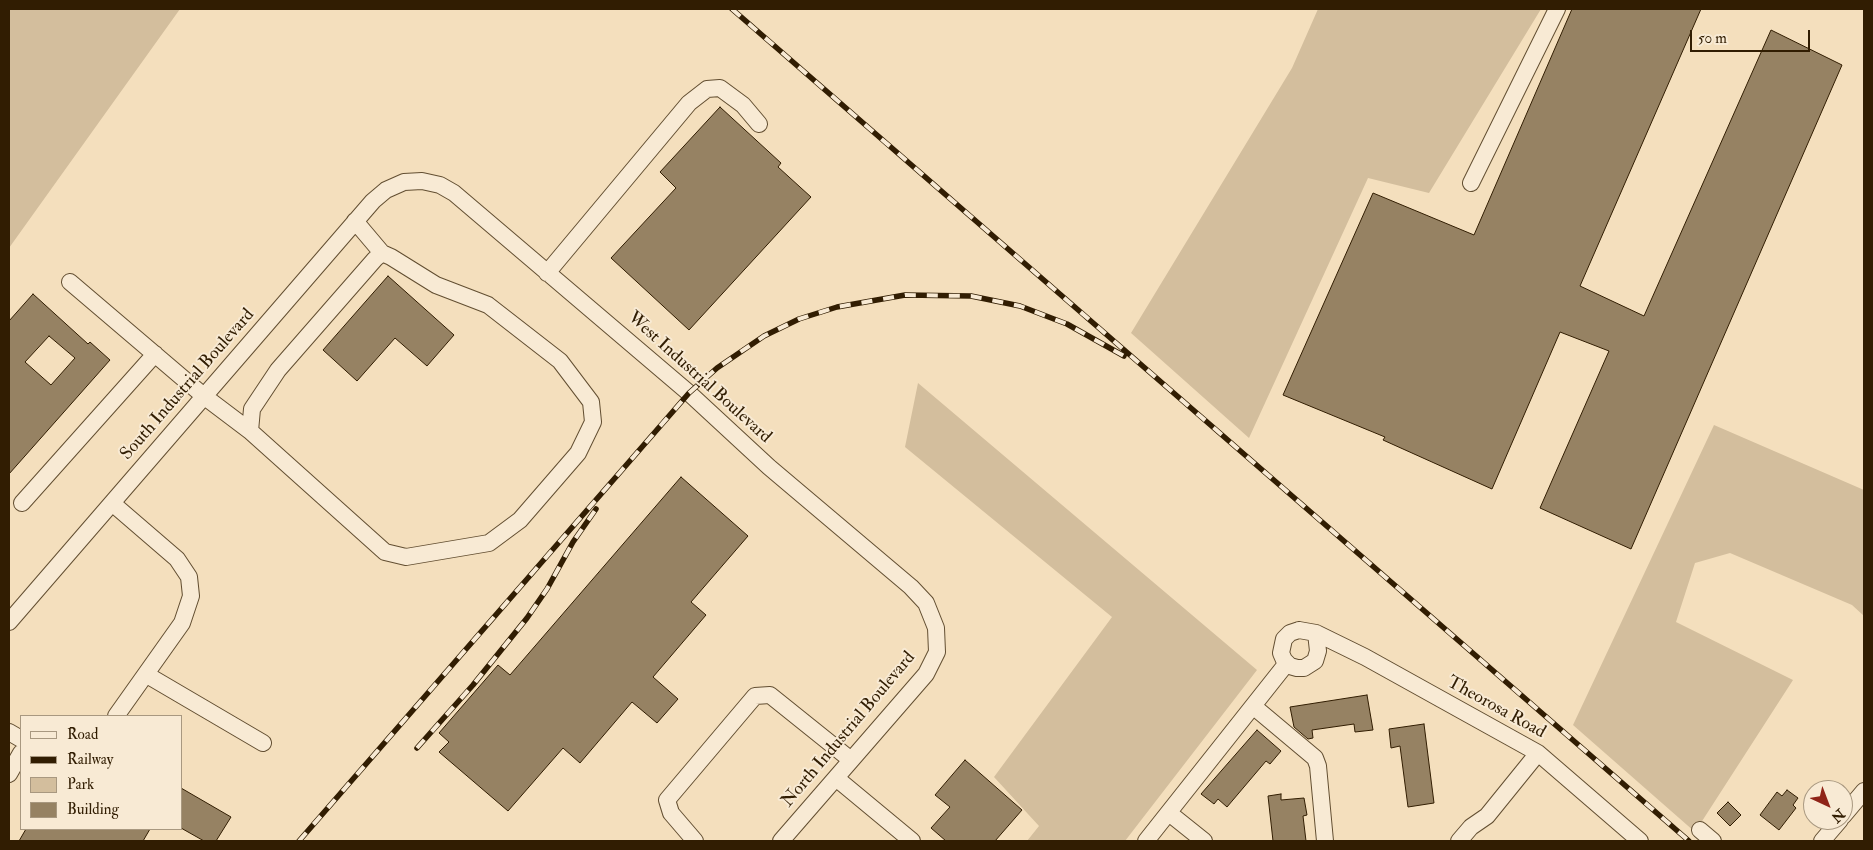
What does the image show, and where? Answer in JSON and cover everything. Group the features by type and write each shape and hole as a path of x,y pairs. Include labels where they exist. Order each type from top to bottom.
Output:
{"street":[{"path":"1471,183 1557,9"},
{"path":"547,272 689,103 707,89 720,88 743,105 759,124"},
{"name":"West Industrial Boulevard","path":"404,182 422,181 440,185 454,193 689,394 769,467 910,587 926,603 936,628 937,640"},
{"name":"South Industrial Boulevard","path":"9,622 355,221 386,190 404,182"},
{"path":"70,282 205,397 250,431 386,552 406,557 489,543 520,520 578,454 593,422 591,402 560,361 488,304 436,285 382,253 355,221"},
{"path":"250,431 252,409 278,370 382,253"},
{"path":"22,503 155,354"},
{"path":"112,503 177,558 189,577 192,596 182,623 117,715"},
{"path":"1299,630 1316,632 1318,651 1315,661 1304,668 1297,668 1287,663 1281,653 1284,639 1290,633 1299,630"},
{"name":"Theorosa Road","path":"1316,632 1538,753 1640,841"},
{"name":"North Industrial Boulevard","path":"782,841 926,674 937,652 937,640"},
{"path":"1146,841 1256,709 1287,663"},
{"path":"146,674 263,743"},
{"path":"695,841 671,813 667,800 755,696 770,695 851,760"},
{"path":"1256,709 1315,758 1318,766 1325,841"},
{"path":"9,732 20,738"},
{"path":"1459,841 1471,827 1487,816 1538,753"},
{"path":"9,774 20,755"},
{"path":"836,778 912,841"},
{"path":"1853,804 1864,791"},
{"path":"1169,813 1204,841"},
{"path":"1700,830 1713,841"},
{"path":"1822,841 1831,830"}],"green space":[{"path":"9,9 180,9 9,248"},
{"path":"1318,9 1541,9 1429,193 1368,178 1249,438 1131,333 1292,68"},
{"path":"918,383 1257,670 1125,841 1027,841 1039,826 994,777 1112,617 905,447"},
{"path":"1714,425 1864,490 1864,616 1852,605 1730,553 1695,563 1676,622 1793,680 1695,832 1573,725"}],"building":[{"path":"1572,9 1701,9 1580,286 1644,316 1771,30 1842,65 1631,549 1540,508 1609,351 1560,332 1492,489 1383,440 1385,437 1283,395 1373,193 1474,235"},
{"path":"720,107 781,163 778,167 811,197 689,330 611,258 676,188 660,172"},
{"path":"388,276 454,335 427,366 395,338 357,381 323,350"},
{"path":"33,294 88,344 90,342 110,360 9,474 9,321","holes":["49,336 75,358 51,385 25,362"]},
{"path":"681,477 748,536 691,602 706,615 653,677 678,699 657,723 632,702 580,763 563,748 508,811 439,752 449,742 439,733 498,665 510,675"},
{"path":"1367,695 1373,730 1355,732 1354,724 1312,730 1313,738 1308,739 1294,727 1290,707"},
{"path":"1424,724 1434,803 1408,807 1400,746 1391,748 1389,729"},
{"path":"1257,730 1281,751 1270,764 1266,761 1227,807 1218,799 1214,804 1201,794"},
{"path":"965,760 1022,810 995,841 946,841 931,828 950,807 935,795"},
{"path":"182,789 231,817 216,841 204,841 182,829"},
{"path":"1787,790 1798,798 1793,805 1796,808 1779,830 1760,815 1777,792 1782,796"},
{"path":"1281,794 1281,800 1304,798 1307,815 1303,816 1306,841 1273,841 1268,796"},
{"path":"1728,802 1741,815 1730,826 1717,813"},
{"path":"25,830 149,830 143,841 19,841"}],"railway":[{"path":"732,9 1689,841"},
{"path":"299,841 689,393 717,368 764,336 799,319 837,307 905,295 971,296 1020,306 1067,324 1124,356"},
{"path":"417,748 473,685 527,618 547,589 573,542 596,509"}]}
